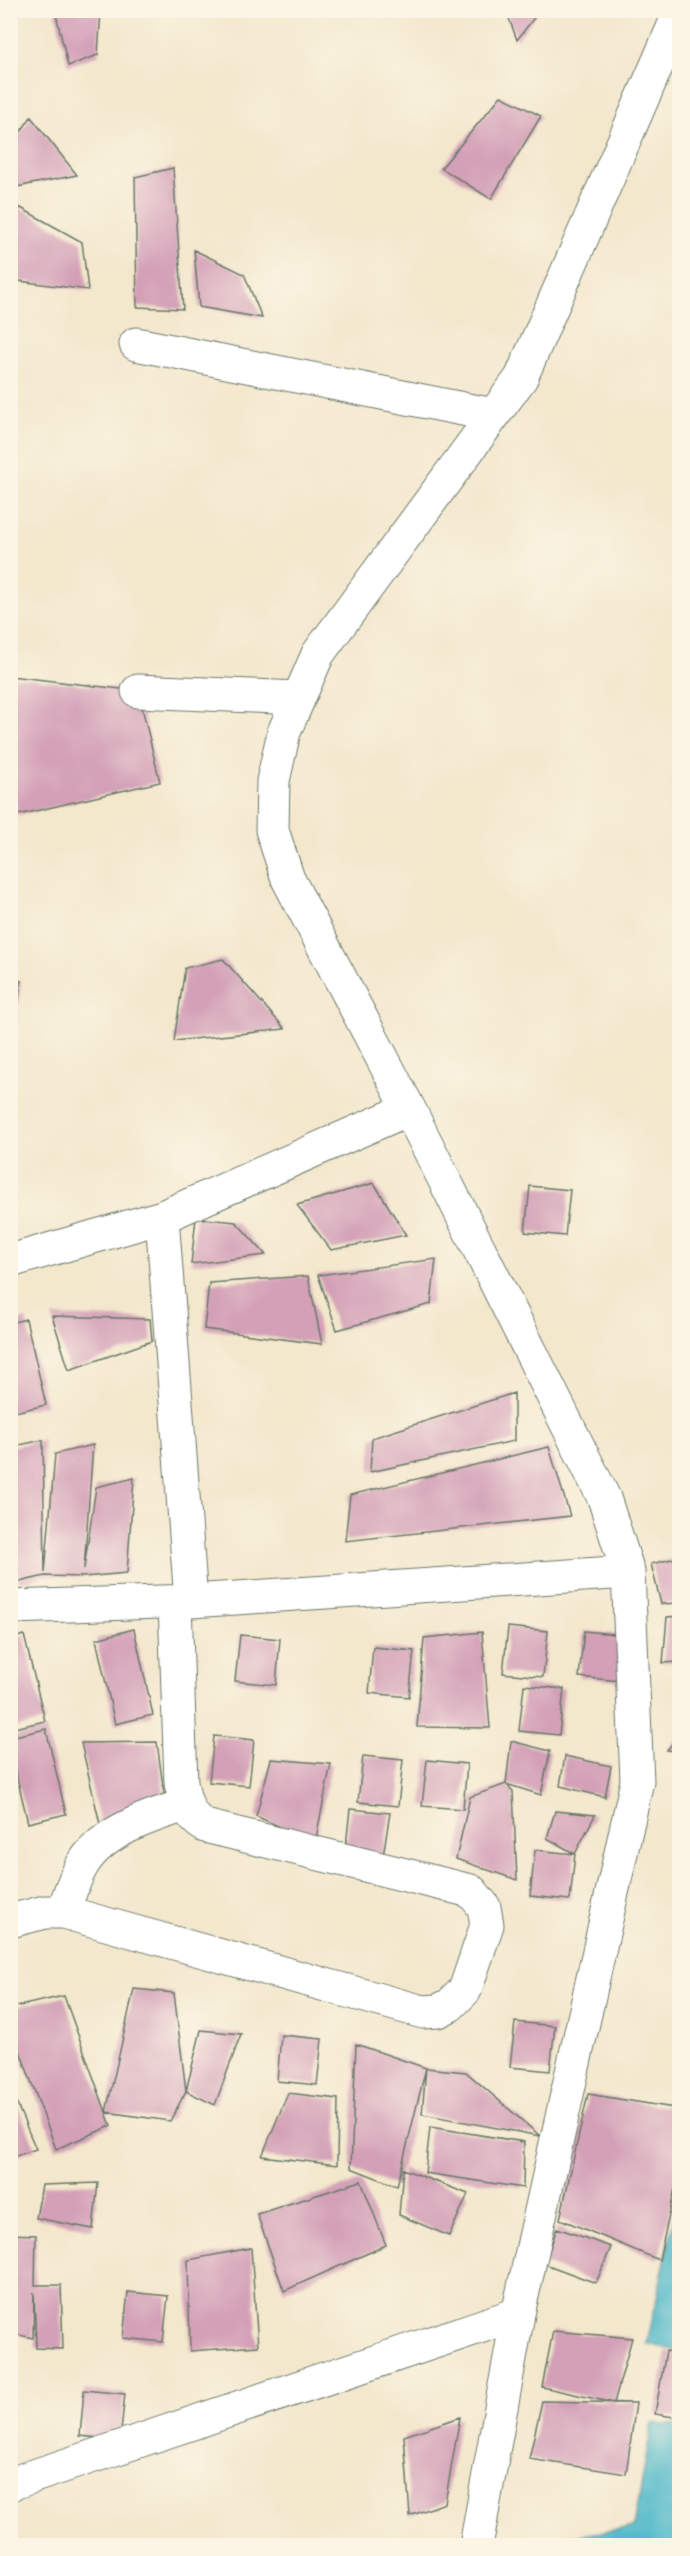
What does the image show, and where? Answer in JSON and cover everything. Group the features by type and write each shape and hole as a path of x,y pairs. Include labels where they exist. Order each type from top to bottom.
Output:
{"street":[{"path":"476,2546 518,2314 637,1781 628,1572 604,1498 409,1109 288,879 272,830 273,781 284,732 318,654 520,378 680,12"},
{"path":"136,344 493,415"},
{"path":"138,691 298,698"},
{"path":"10,1261 162,1217 409,1109"},
{"path":"10,1922 45,1912 63,1912 409,2010 423,2012 438,2011 450,2005 465,1990 487,1925 484,1908 471,1890 205,1826 194,1820 186,1805 181,1783 183,1602 162,1217"},
{"path":"10,1607 183,1602 628,1572"},
{"path":"63,1912 83,1863 108,1838 156,1814 186,1805"},
{"path":"10,2484 518,2314"}],"water":[{"path":"679,2196 679,2351 647,2344"},
{"path":"652,2423 679,2425 679,2545 541,2545 542,2541 634,2527"}],"building":[{"path":"55,10 101,10 98,55 68,66"},
{"path":"506,10 540,10 517,40"},
{"path":"501,96 541,116 491,199 441,168"},
{"path":"31,117 77,175 11,188 12,144"},
{"path":"173,168 183,309 137,307 135,177"},
{"path":"19,207 82,242 88,290 11,280"},
{"path":"194,250 244,274 262,318 199,307"},
{"path":"10,676 138,691 160,782 18,815 10,779"},
{"path":"223,959 285,1029 174,1041 185,968"},
{"path":"10,980 21,981 12,1056 10,1056"},
{"path":"374,1183 406,1235 331,1250 297,1205"},
{"path":"530,1186 570,1190 565,1236 525,1232"},
{"path":"196,1218 236,1222 266,1255 191,1264"},
{"path":"436,1259 431,1304 337,1330 318,1275"},
{"path":"308,1276 322,1344 204,1329 209,1283"},
{"path":"52,1316 150,1319 152,1341 69,1370"},
{"path":"26,1319 46,1405 10,1413 10,1323"},
{"path":"514,1393 514,1441 370,1472 372,1438"},
{"path":"43,1440 45,1573 55,1454 93,1445 84,1569 96,1487 134,1478 127,1573 83,1577 45,1576 19,1582 10,1501 10,1447"},
{"path":"549,1447 570,1516 345,1541 350,1495"},
{"path":"680,1557 680,1603 661,1604 651,1564"},
{"path":"680,1616 680,1662 663,1663 667,1617"},
{"path":"508,1627 548,1631 543,1677 503,1673"},
{"path":"134,1629 153,1715 115,1724 96,1639"},
{"path":"584,1631 624,1635 620,1681 579,1677"},
{"path":"482,1632 490,1728 417,1727 424,1638"},
{"path":"24,1635 45,1721 10,1729 10,1639"},
{"path":"240,1635 280,1639 276,1685 235,1681"},
{"path":"373,1647 414,1651 409,1697 369,1693"},
{"path":"524,1685 564,1689 559,1735 519,1731"},
{"path":"46,1729 66,1814 28,1823 10,1748 10,1737"},
{"path":"680,1734 680,1752 667,1750"},
{"path":"214,1736 254,1740 249,1786 209,1782"},
{"path":"511,1741 550,1751 541,1795 506,1784"},
{"path":"157,1742 164,1794 101,1828 81,1743"},
{"path":"363,1756 403,1760 398,1806 358,1802"},
{"path":"565,1756 611,1766 605,1797 560,1786"},
{"path":"271,1759 331,1764 315,1843 256,1816"},
{"path":"427,1760 467,1764 463,1809 422,1806"},
{"path":"506,1784 513,1791 517,1880 456,1859 470,1797"},
{"path":"350,1809 390,1813 383,1856 345,1855"},
{"path":"555,1811 595,1815 575,1854 547,1838"},
{"path":"535,1850 575,1854 570,1900 530,1896"},
{"path":"134,1989 174,1993 186,2091 170,2121 106,2112"},
{"path":"64,1996 111,2126 56,2149 10,2024 10,2008"},
{"path":"515,2022 555,2026 550,2071 510,2067"},
{"path":"201,2030 241,2034 215,2105 186,2091"},
{"path":"281,2035 322,2039 317,2085 277,2081"},
{"path":"356,2044 426,2068 397,2186 351,2168"},
{"path":"426,2068 466,2072 540,2136 422,2114"},
{"path":"10,2088 36,2149 10,2158"},
{"path":"288,2093 338,2099 337,2165 262,2156"},
{"path":"588,2094 680,2109 680,2166 659,2260 560,2219"},
{"path":"430,2127 524,2142 523,2188 425,2173"},
{"path":"403,2169 468,2194 449,2236 399,2215"},
{"path":"361,2181 386,2245 284,2291 257,2214"},
{"path":"98,2183 93,2229 36,2218 42,2185"},
{"path":"557,2228 611,2247 596,2283 545,2264"},
{"path":"10,2234 36,2235 35,2285 61,2285 63,2349 36,2348 34,2292 33,2338 15,2334 17,2357 10,2357"},
{"path":"251,2248 258,2346 190,2351 188,2260"},
{"path":"128,2292 168,2296 163,2342 123,2338"},
{"path":"553,2331 632,2338 614,2403 542,2387"},
{"path":"666,2351 680,2353 680,2418 655,2414"},
{"path":"84,2390 125,2394 120,2440 80,2436"},
{"path":"542,2401 636,2403 626,2474 529,2459"},
{"path":"460,2417 445,2503 410,2516 404,2436"}]}
